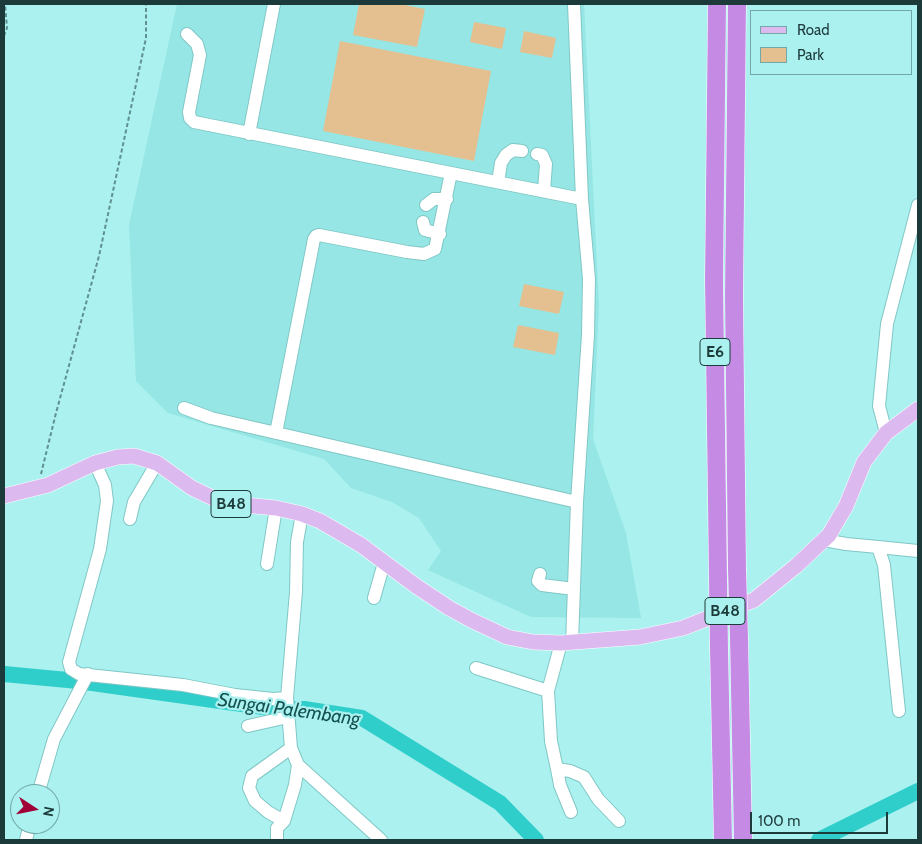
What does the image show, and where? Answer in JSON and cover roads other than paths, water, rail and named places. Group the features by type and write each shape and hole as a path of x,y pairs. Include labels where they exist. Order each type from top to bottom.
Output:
{"highway":[{"name":"E6","path":"717,4 714,280 723,834"},
{"name":"E6","path":"737,4 734,305 743,840"}],"main road":[{"name":"B48","path":"4,496 48,485 95,463 118,457 134,456 157,463 192,488 217,500 233,504 276,508 320,520 361,545 416,586 471,620 507,637 545,643 567,643 640,637 683,628 754,600 829,535 846,506 864,462 886,433 918,409"}],"street":[{"path":"248,134 274,4"},
{"path":"572,812 560,785 551,741 548,691 567,643 574,589 577,502 588,335 589,279 582,199 574,4"},
{"path":"187,34 197,44 200,55 189,112 190,118 200,124 582,199"},
{"path":"498,182 501,164 506,155 518,151"},
{"path":"540,155 546,164 544,191"},
{"path":"276,433 316,236 424,254 435,249 440,234 449,219 447,198 451,173"},
{"path":"426,205 434,199 447,198"},
{"path":"886,433 879,406 886,324 918,205"},
{"path":"423,224 425,230 440,234"},
{"path":"184,408 211,418 577,502"},
{"path":"85,680 80,674 70,669 68,662 100,549 105,520 107,500 105,485 95,463"},
{"path":"130,519 134,502 157,463"},
{"path":"267,564 276,508"},
{"path":"302,514 296,542 296,592 288,709 291,748 298,765 381,840"},
{"path":"824,540 918,551"},
{"path":"878,547 884,565 898,711"},
{"path":"374,598 384,563"},
{"path":"540,574 538,581 542,585 574,589"},
{"path":"476,668 548,691"},
{"path":"85,680 109,677 183,685 235,695 273,699 288,709"},
{"path":"41,784 54,739 85,680"},
{"path":"248,726 288,709"},
{"path":"284,821 268,812 256,801 249,788 252,776 291,748"},
{"path":"277,840 277,828 284,821 295,786 298,765"},
{"path":"557,769 570,771 584,777 598,799 620,821"}],"waterway":[{"name":"Sungai Palembang","path":"4,674 78,681 277,709 304,709 362,718 500,803 536,840"},
{"path":"819,840 918,791"}]}
